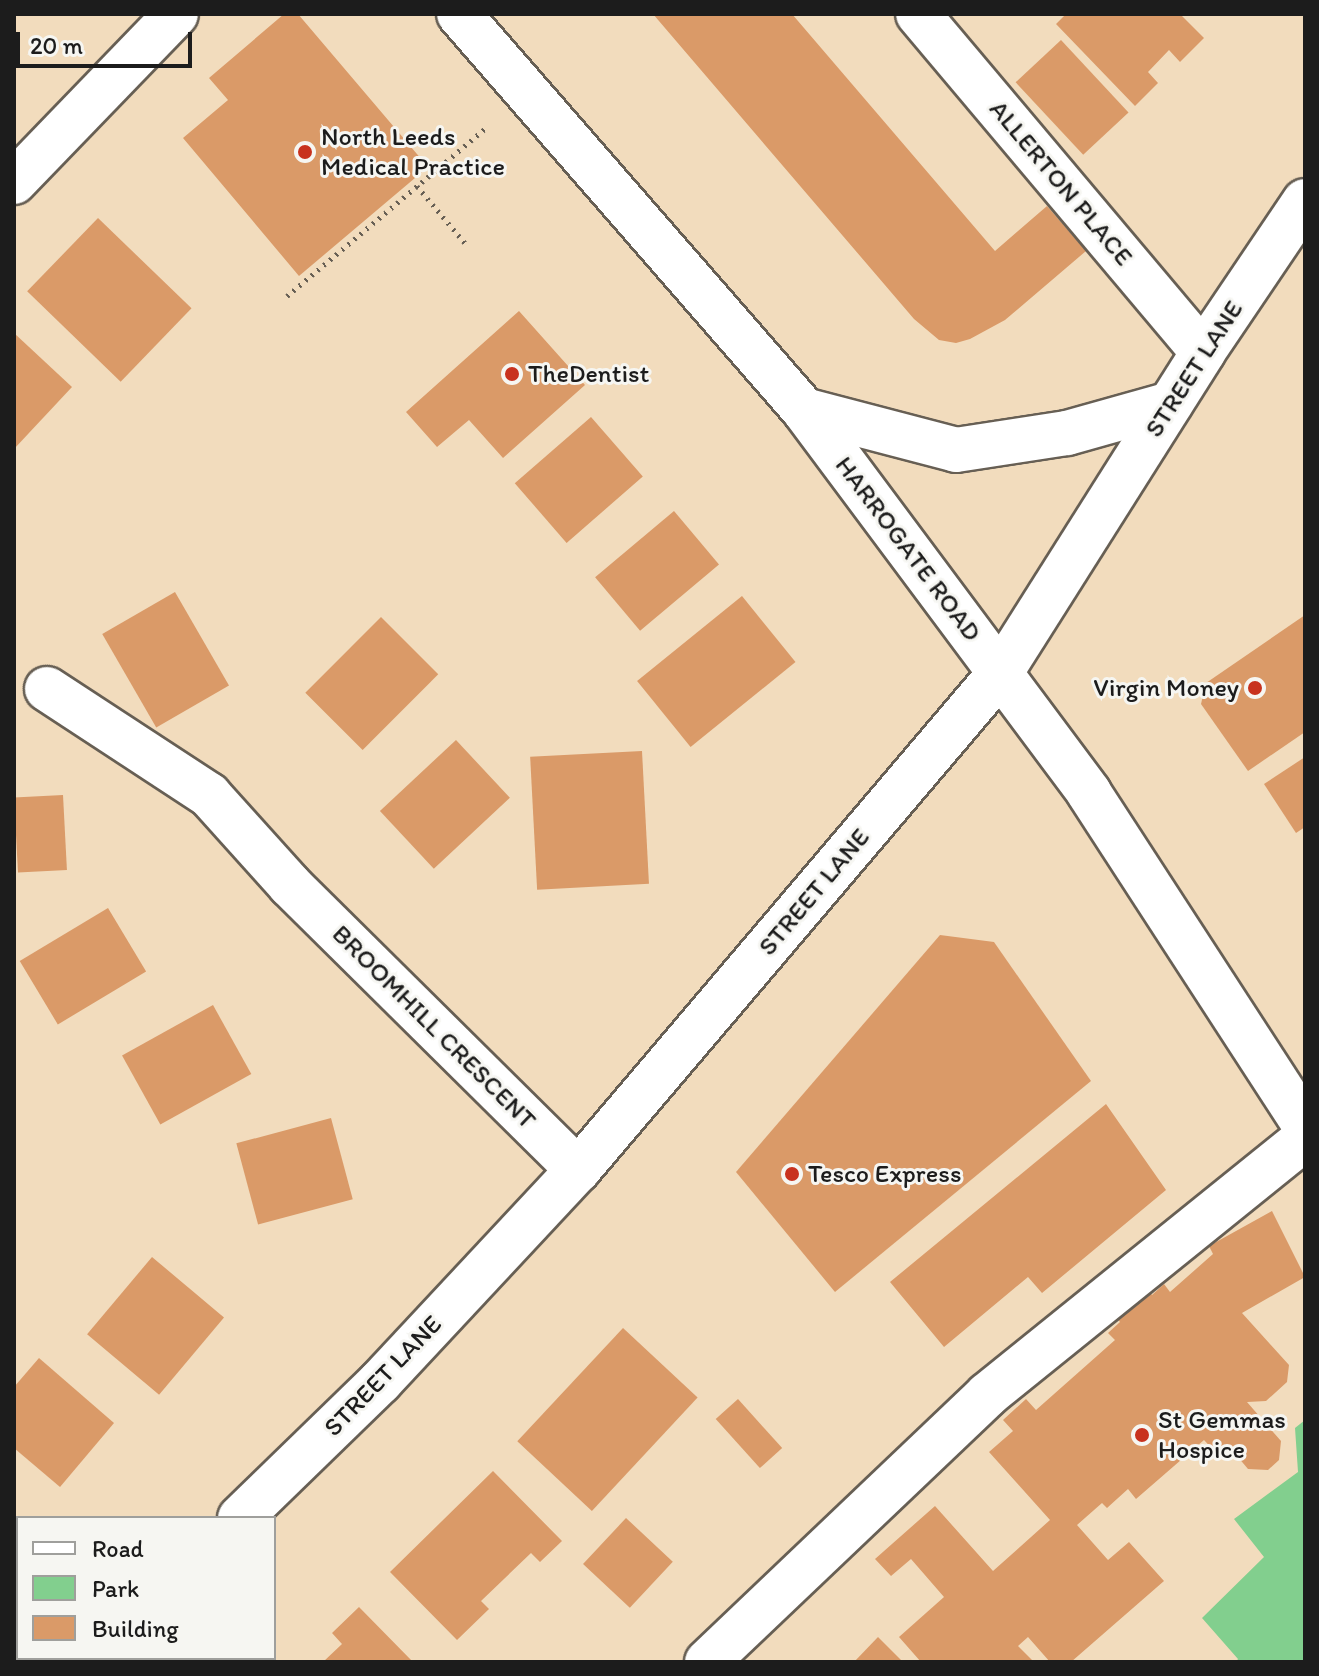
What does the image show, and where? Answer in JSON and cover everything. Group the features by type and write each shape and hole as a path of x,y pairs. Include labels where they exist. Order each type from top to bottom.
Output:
{"street":[{"path":"14,182 176,14"},
{"name":"HARROGATE ROAD","path":"459,14 804,410 1089,793 1305,1125"},
{"name":"ALLERTON PLACE","path":"918,14 1203,352"},
{"name":"STREET LANE","path":"242,1516 380,1382 578,1170 1001,672 1203,352 1305,201"},
{"path":"804,410 956,450 1067,433 1170,404"},
{"name":"BROOMHILL CRESCENT","path":"47,689 209,795 290,885 578,1170"},
{"path":"707,1662 987,1395 1305,1138"}],"path":[{"path":"287,296 527,93"},
{"path":"417,186 465,243"}],"green space":[{"path":"1305,1420 1305,1662 1236,1662 1238,1659 1202,1618 1264,1557 1234,1519 1298,1472 1295,1428"}],"building":[{"name":"North Leeds Medical Practice","path":"284,14 298,14 428,167 299,276 183,138 228,100 209,78"},
{"path":"653,14 792,14 995,251 1047,206 1086,251 1005,320 970,339 956,343 939,340 914,319"},
{"path":"1066,14 1180,14 1204,38 1180,62 1169,50 1148,72 1158,83 1135,106 1056,24"},
{"path":"1061,40 1129,112 1083,155 1016,82"},
{"path":"98,218 192,308 121,382 27,291"},
{"name":"TheDentist","path":"519,311 585,385 503,458 469,420 437,447 406,412"},
{"path":"14,333 72,387 14,449"},
{"path":"591,417 643,477 567,543 515,483"},
{"path":"674,511 719,565 640,631 595,577"},
{"path":"175,592 229,686 156,728 102,634"},
{"path":"742,596 795,662 691,747 637,681"},
{"name":"Virgin Money","path":"1305,615 1305,732 1248,771 1201,704 1206,683"},
{"path":"381,617 438,674 363,750 305,693"},
{"path":"456,740 510,798 434,869 380,811"},
{"path":"642,751 649,884 537,890 530,757"},
{"path":"1305,757 1305,827 1296,833 1264,784"},
{"path":"63,795 67,870 18,872 14,798"},
{"path":"108,908 146,971 58,1024 20,961"},
{"path":"940,935 994,942 1091,1081 835,1292 736,1172"},
{"path":"213,1005 251,1074 160,1125 122,1055"},
{"path":"1106,1104 1166,1190 1042,1293 1028,1277 944,1347 890,1282"},
{"path":"331,1118 353,1199 258,1225 236,1143"},
{"name":"St Gemmas Hospice","path":"1272,1211 1305,1277 1242,1313 1289,1365 1287,1382 1266,1401 1247,1402 1281,1441 1279,1460 1268,1470 1248,1469 1227,1444 1217,1454 1204,1440 1136,1499 1128,1489 1107,1508 1102,1503 1077,1525 1108,1560 1129,1542 1164,1581 1071,1662 1050,1662 1028,1637 1018,1646 1034,1662 921,1662 899,1637 944,1597 911,1559 891,1576 875,1559 935,1506 993,1571 1050,1520 989,1452 1013,1431 1003,1420 1026,1399 1036,1410 1115,1340 1108,1333 1120,1322 1112,1312 1143,1284 1152,1295 1164,1284 1170,1292 1213,1254 1209,1246"},
{"path":"152,1257 224,1317 159,1395 87,1334"},
{"path":"623,1328 698,1398 592,1511 517,1441"},
{"path":"39,1358 114,1423 60,1487 14,1448 14,1387"},
{"path":"738,1399 782,1448 760,1468 716,1419"},
{"path":"493,1471 562,1541 540,1562 531,1553 481,1601 489,1609 457,1640 390,1572"},
{"path":"626,1518 673,1562 630,1608 583,1564"},
{"path":"359,1607 413,1662 323,1662 342,1644 332,1633"},
{"path":"878,1637 903,1662 854,1662"}],"place":[{"name":"North Leeds Medical Practice","path":"305,152"},
{"name":"TheDentist","path":"512,374"},
{"name":"Virgin Money","path":"1255,688"},
{"name":"Tesco Express","path":"792,1174"},
{"name":"St Gemmas Hospice","path":"1142,1435"}]}
